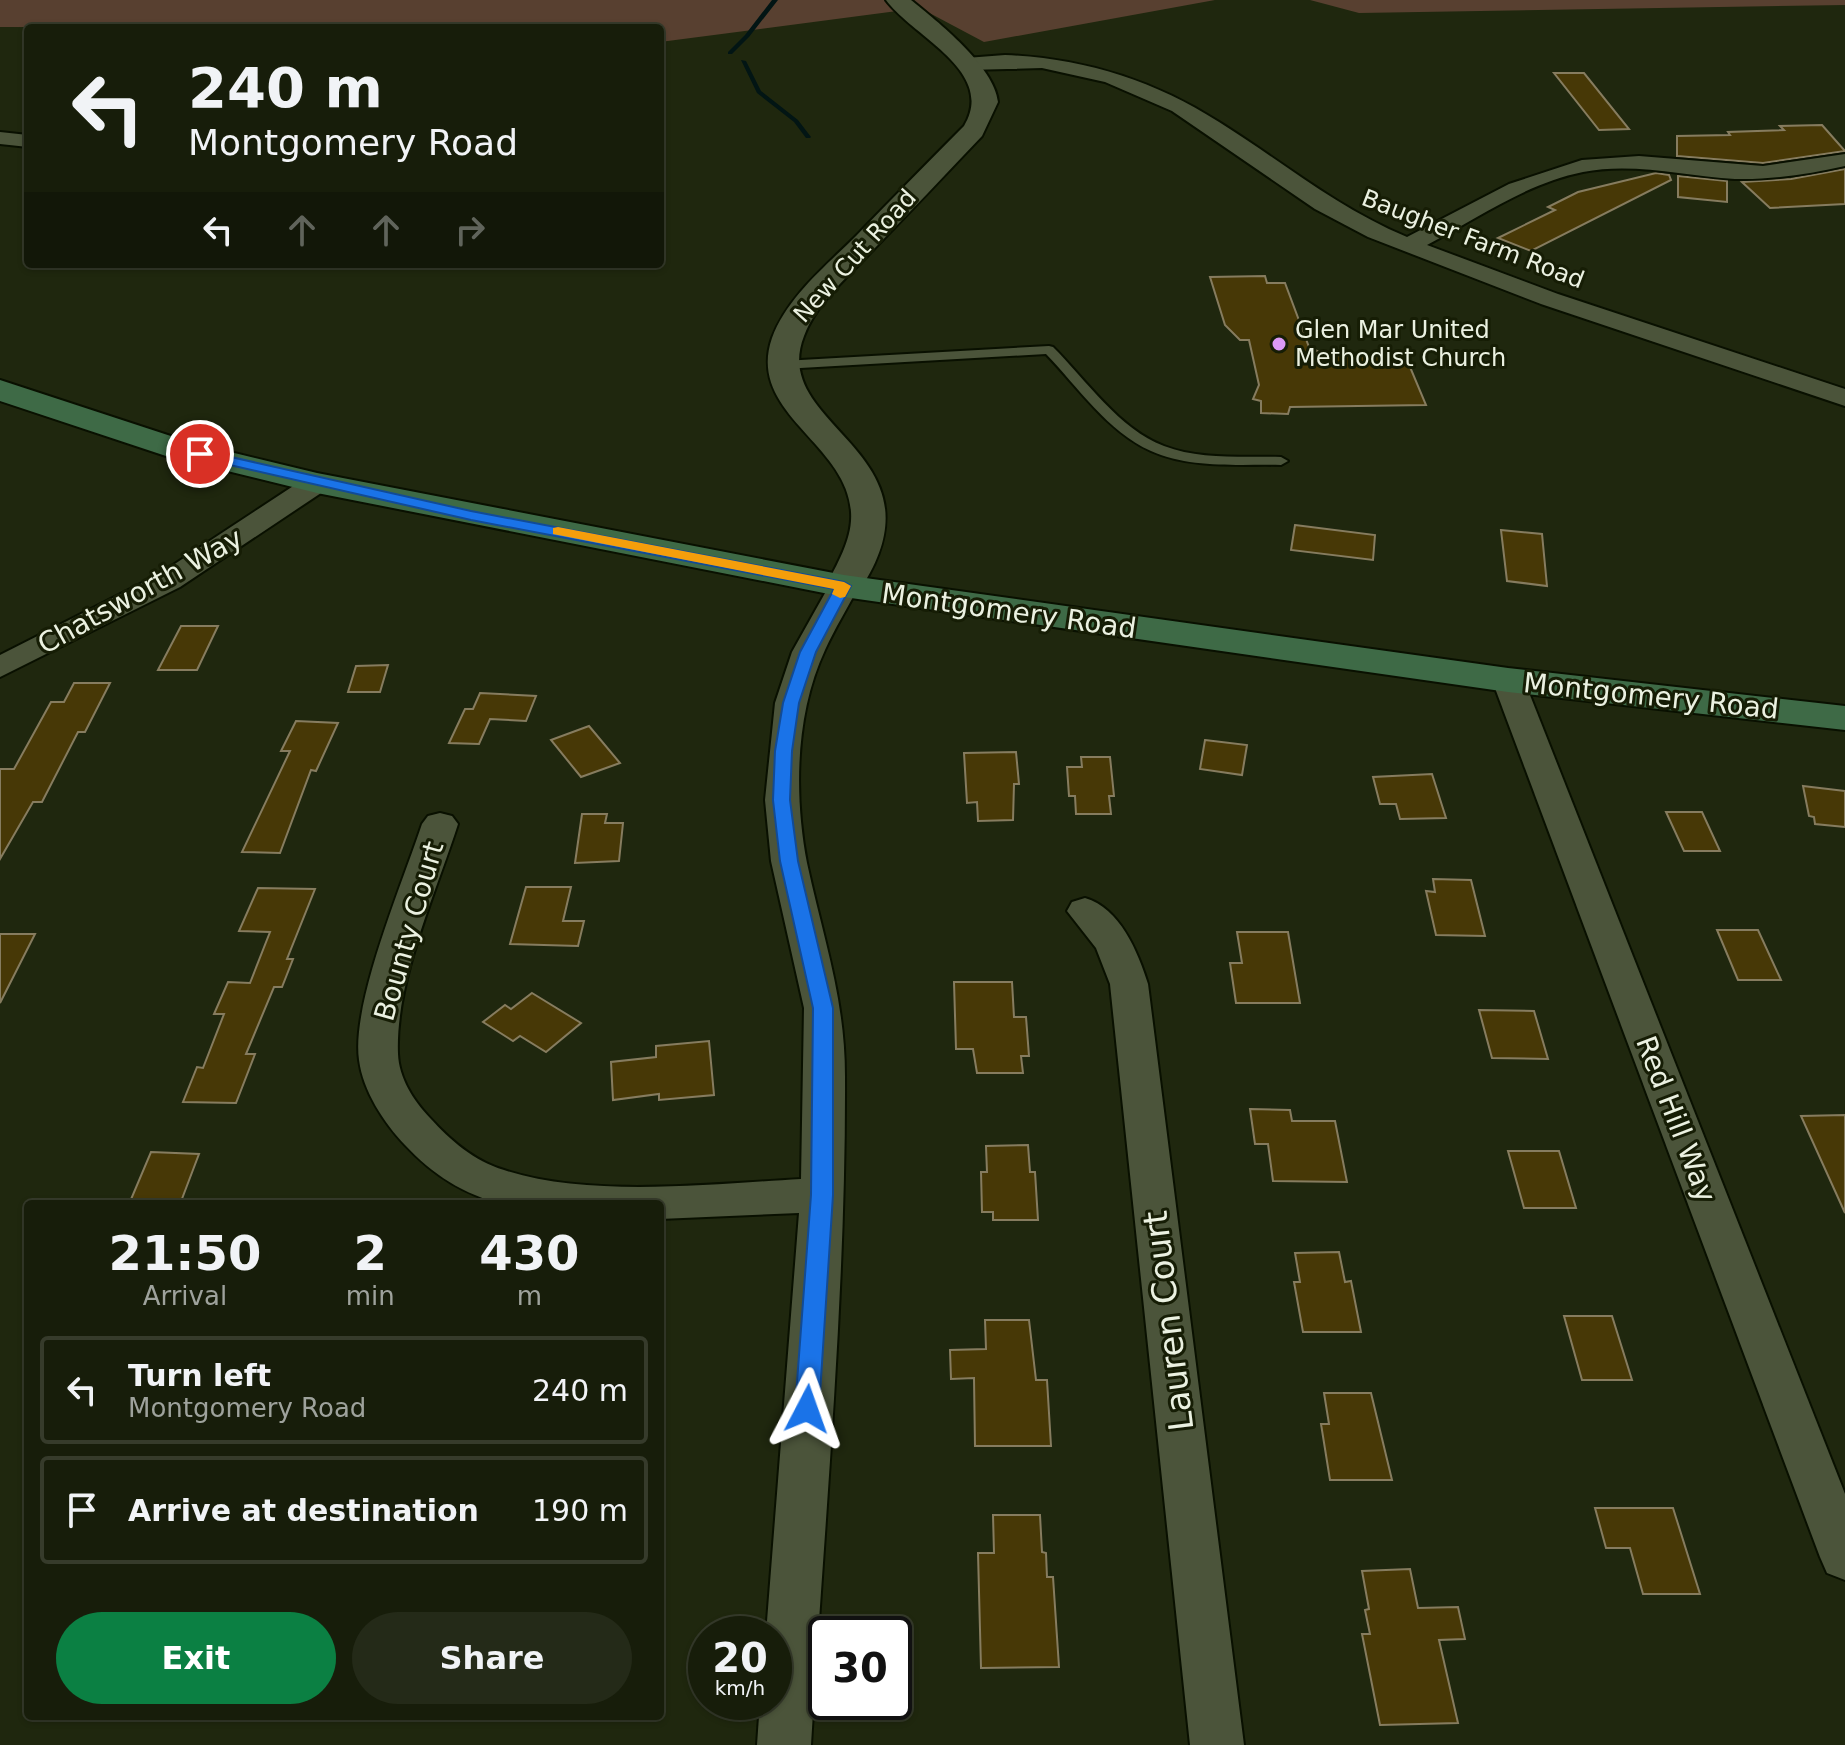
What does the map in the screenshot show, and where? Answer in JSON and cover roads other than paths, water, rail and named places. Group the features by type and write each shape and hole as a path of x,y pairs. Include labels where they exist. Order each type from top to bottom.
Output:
{"main road":[{"name":"Montgomery Road","path":"0,390 165,445 317,483 844,586 1508,680 1845,718"}],"street":[{"name":"New Cut Road","path":"783,365 792,323 810,299 983,117 984,90 966,64 897,0"},
{"name":"Baugher Farm Road","path":"966,64 1042,60 1130,83 1207,123 1317,202 1409,245 1845,398"},
{"path":"0,138 24,141"},
{"path":"1409,245 1547,177 1583,166 1627,162 1766,172 1845,160"},
{"path":"783,365 783,380 803,412 860,478 869,509 865,542 808,652 791,703 782,788 789,861 823,1008 822,1195 784,1745"},
{"name":"Chatsworth Way","path":"0,667 169,581 317,483"},
{"name":"Red Hill Way","path":"1508,680 1845,1557"},
{"name":"Bounty Court","path":"440,824 383,1006 378,1055 391,1095 420,1135 464,1172 521,1193 590,1200"},
{"name":"Lauren Court","path":"1085,911 1108,933 1120,955 1129,984 1217,1745"},
{"name":"Bounty Court","path":"664,1200 822,1195"}],"lane":[{"path":"783,365 1049,350 1128,429 1157,449 1195,458 1281,461"}],"waterway":[{"path":"730,53 775,0"},
{"path":"743,61 759,92 796,121 808,137"}],"place":[{"name":"Glen Mar United Methodist Church","path":"1279,344"}]}
